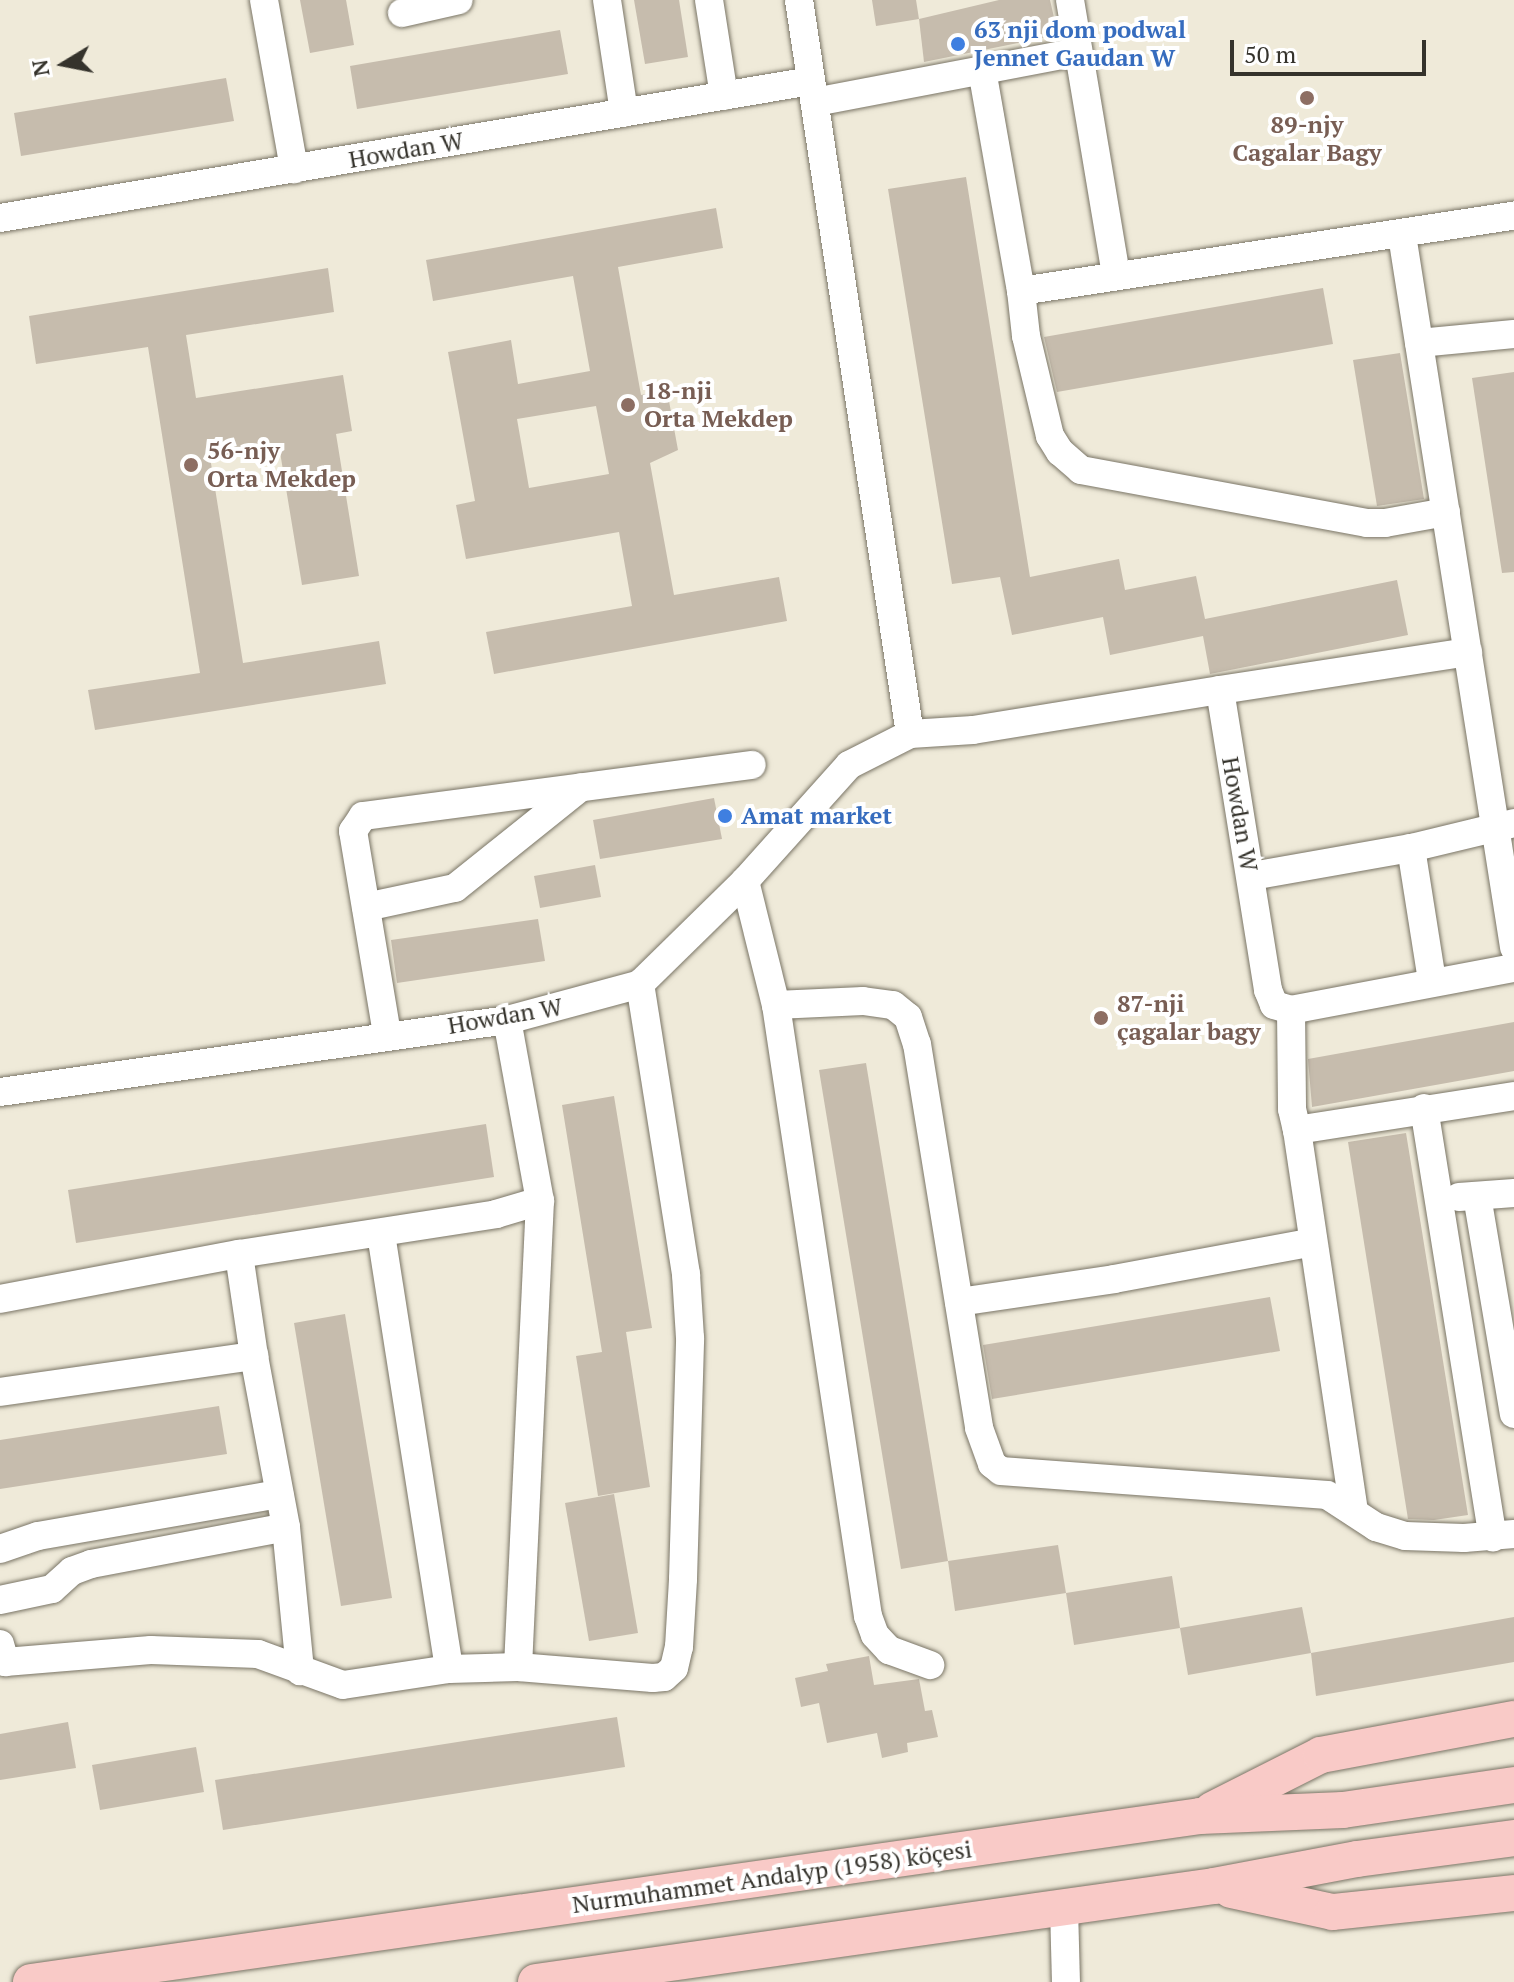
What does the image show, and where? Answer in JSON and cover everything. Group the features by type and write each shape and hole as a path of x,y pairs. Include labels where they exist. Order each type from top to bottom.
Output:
{"main road":[{"path":"1200,1816 1321,1755 1514,1719"},
{"name":"Nurmuhammet Andalyp (1958) köçesi","path":"31,1982 1200,1816 1343,1810 1514,1785"},
{"path":"536,1982 1214,1886 1357,1859 1514,1838"},
{"path":"1214,1886 1333,1912 1514,1893"}],"street":[{"path":"264,0 294,169"},
{"path":"402,13 459,0"},
{"path":"607,0 624,113"},
{"path":"709,0 724,96"},
{"path":"799,0 910,734"},
{"path":"1070,0 1116,274"},
{"name":"Howdan W","path":"0,218 724,96 813,92 982,70 1078,52"},
{"path":"982,70 1021,291 1026,336 1050,436 1060,452 1081,470 1367,523 1385,523 1446,512"},
{"path":"1021,291 1116,274 1402,235 1514,216"},
{"path":"1402,235 1468,652 1505,825 1514,947"},
{"path":"1419,343 1514,334"},
{"path":"1220,690 1468,652"},
{"name":"Howdan W","path":"0,1092 387,1034 507,1020 640,984 745,881 849,765 910,734 973,730 1220,690 1268,990 1274,1005 1291,1010"},
{"path":"387,1034 353,831 363,816 752,765"},
{"path":"366,907 455,888 581,787"},
{"path":"1252,876 1411,848 1505,825"},
{"path":"1411,848 1432,981"},
{"path":"745,881 776,1005 868,1616 875,1635 889,1650 930,1665"},
{"path":"1354,1510 1292,1109 1291,1010 1432,981 1514,968"},
{"path":"0,1644 5,1662 151,1650 258,1654 343,1685 449,1669 518,1667 664,1677 674,1668 679,1647 690,1338 686,1274 640,984"},
{"path":"776,1005 863,1001 893,1005 908,1017 917,1044 979,1428 992,1464 1001,1471 1327,1495 1376,1527 1405,1536 1503,1535 1438,1198 1424,1108"},
{"path":"507,1020 540,1201 518,1667"},
{"path":"1297,1130 1514,1096"},
{"path":"1438,1198 1514,1193"},
{"path":"1477,1196 1514,1414"},
{"path":"0,1299 239,1254 496,1214 540,1201"},
{"path":"381,1234 449,1669"},
{"path":"959,1302 1114,1279 1313,1242"},
{"path":"239,1254 254,1356 286,1527 300,1671"},
{"path":"0,1392 254,1356"},
{"path":"0,1549 38,1536 279,1494"},
{"path":"0,1600 52,1589 72,1571 91,1564 286,1527"},
{"path":"1064,1907 1066,1982"}],"building":[{"path":"300,0 346,0 354,45 310,53"},
{"path":"634,0 679,0 688,57 645,64"},
{"path":"872,0 916,0 919,19 876,26"},
{"path":"999,0 1050,0 1058,35 924,62 919,19"},
{"path":"560,30 568,74 357,109 350,66"},
{"path":"226,78 234,121 21,156 14,113"},
{"path":"966,177 1030,577 1119,559 1125,590 1196,576 1205,619 1397,580 1408,635 1210,674 1203,636 1110,655 1103,617 1012,635 1000,577 952,584 888,189"},
{"name":"18-nji Orta Mekdep","path":"716,208 723,248 618,267 641,395 667,390 678,450 650,463 674,595 779,577 787,621 494,674 486,632 632,606 619,532 466,559 456,505 475,501 448,352 511,340 518,384 590,371 573,276 433,301 426,260","holes":["596,406 609,474 529,488 517,419"]},
{"path":"328,268 334,312 186,335 196,398 343,375 352,431 336,434 359,576 302,585 279,446 210,457 243,663 379,641 386,684 95,730 88,690 200,673 148,347 36,364 29,316"},
{"path":"1323,288 1333,344 1057,392 1044,337"},
{"path":"1400,353 1424,499 1377,506 1353,360"},
{"path":"1514,372 1514,572 1502,573 1472,378"},
{"path":"714,798 722,839 600,859 593,820"},
{"path":"595,865 601,897 540,908 534,876"},
{"path":"538,919 545,961 397,983 391,940"},
{"path":"1514,1022 1514,1071 1312,1107 1308,1059"},
{"path":"866,1063 948,1561 901,1569 819,1070"},
{"path":"614,1096 652,1328 626,1332 650,1487 598,1496 576,1356 602,1352 562,1105"},
{"path":"486,1124 494,1177 76,1243 68,1190"},
{"path":"1406,1133 1468,1515 1434,1520 1408,1519 1348,1142"},
{"path":"1270,1297 1280,1351 992,1399 983,1345"},
{"path":"345,1314 392,1598 341,1606 294,1323"},
{"path":"219,1406 227,1454 0,1489 0,1440"},
{"path":"614,1494 638,1633 589,1641 565,1503"},
{"path":"1058,1545 1066,1593 955,1611 948,1561"},
{"path":"1172,1576 1180,1628 1074,1645 1066,1593"},
{"path":"1302,1607 1311,1653 1188,1675 1180,1628"},
{"path":"1514,1617 1514,1662 1316,1696 1311,1653"},
{"path":"869,1656 874,1685 919,1679 925,1711 932,1710 938,1737 907,1743 908,1752 882,1758 877,1733 827,1743 819,1703 801,1707 795,1678 828,1671 826,1664"},
{"path":"617,1717 625,1767 223,1830 215,1780"},
{"path":"68,1722 76,1768 0,1780 0,1734"},
{"path":"196,1747 204,1792 100,1810 92,1765"}],"place":[{"name":"63 nji dom podwal Jennet Gaudan W","path":"958,44"},
{"name":"89-njy Cagalar Bagy","path":"1307,98"},
{"name":"18-nji Orta Mekdep","path":"628,405"},
{"name":"56-njy Orta Mekdep","path":"191,465"},
{"name":"Amat market","path":"725,816"},
{"name":"87-nji çagalar bagy","path":"1101,1018"}]}
